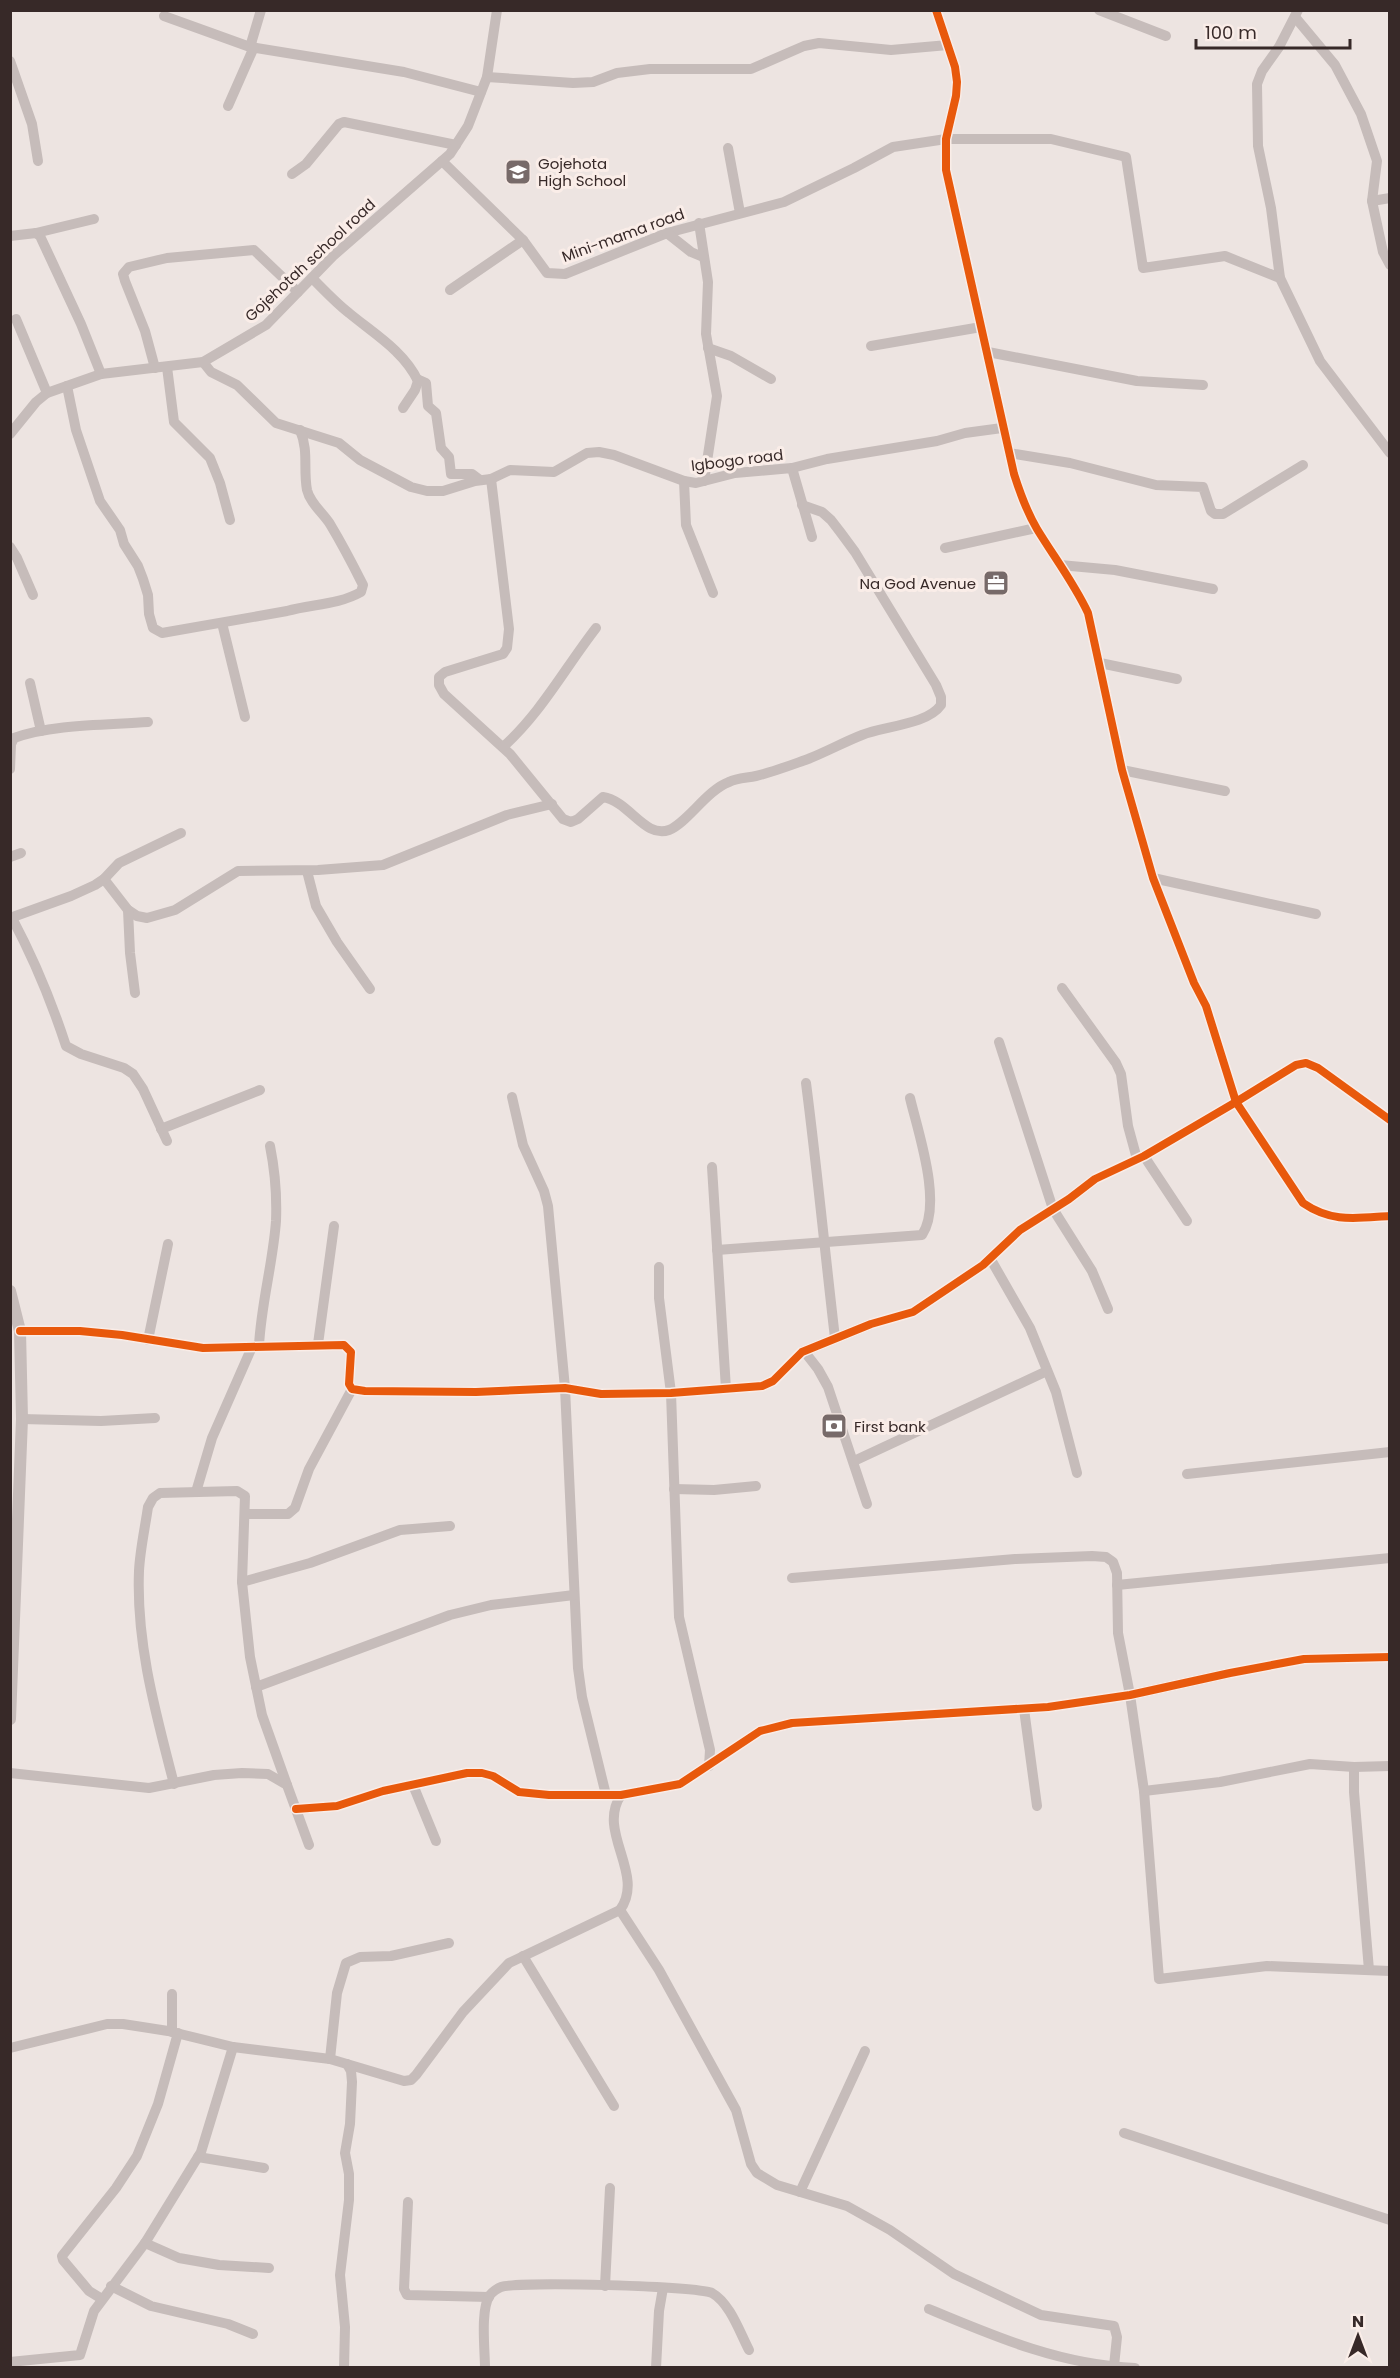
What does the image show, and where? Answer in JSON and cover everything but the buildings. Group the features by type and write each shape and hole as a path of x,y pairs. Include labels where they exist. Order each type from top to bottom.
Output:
{"street":[{"path":"228,106 252,47 261,10"},
{"name":"Gojehotah school road","path":"10,434 36,402 47,393 100,374 203,362 266,325 333,256 450,154 468,126 487,77 497,10"},
{"path":"936,10 955,67 957,82 946,140 946,170 988,352 1002,428 1018,487 1036,528 1078,592 1088,612 1122,770 1153,878 1194,983 1206,1006 1236,1102 1303,1203 1317,1212 1332,1217 1389,1216"},
{"path":"1099,10 1166,36"},
{"path":"1389,265 1383,252 1372,201 1377,161 1361,114 1335,65 1296,14 1279,47 1262,71 1257,84 1258,146 1271,208 1280,278 1320,361 1389,453"},
{"path":"164,16 252,47 404,72 481,92"},
{"path":"487,77 573,83 593,82 617,73 650,69 751,69 804,46 819,43 891,50 948,45"},
{"path":"10,61 32,124 38,161"},
{"path":"292,174 306,164 339,124 344,122 456,145"},
{"name":"Mini-mama road","path":"442,160 523,240 547,273 565,274 667,233 784,202 893,147 946,140 1051,139 1126,158 1143,268 1225,256 1280,278"},
{"path":"728,148 740,213"},
{"path":"1372,201 1389,198"},
{"path":"10,236 36,233 94,219"},
{"path":"699,224 708,282 706,334 717,396 704,480"},
{"path":"36,233 40,236 81,324 100,374"},
{"path":"667,233 691,252 703,257"},
{"path":"450,290 523,240"},
{"path":"155,368 145,331 123,274 129,267 167,258 254,249 298,292"},
{"path":"312,278 413,370 417,379 415,390 403,408"},
{"path":"16,319 47,393"},
{"path":"871,346 981,327"},
{"path":"708,348 731,356 771,379"},
{"path":"988,352 1137,381 1203,385"},
{"path":"203,362 211,372 237,385 276,423 339,443 360,460 411,488 443,491 485,480"},
{"path":"167,367 174,422 210,458 230,520"},
{"path":"417,379 426,382 429,406 436,413 441,448 449,457 451,474 472,474 485,480"},
{"path":"67,386 76,430 100,501 120,530 124,544 138,566 148,595 149,614 153,628 162,633 286,612 346,599 361,592 363,585 330,524 312,500 307,489 305,441 300,430"},
{"path":"792,468 826,459 1002,428"},
{"name":"Igbogo road","path":"485,480 510,470 554,472 587,453 599,452 696,483 735,472 792,468 812,537"},
{"path":"1009,453 1070,464 1156,485 1203,487 1215,514 1223,514 1250,499 1303,465"},
{"path":"485,480 508,629 507,648 502,654 445,672 439,678 439,685 444,694 503,747 563,819 571,822 578,819 603,797 612,798 648,828 657,831 669,830 717,789 729,782 809,758 863,734 930,716 941,705 941,697 855,552 831,520 822,513 802,505"},
{"name":"Igbogo road","path":"684,481 686,525 713,593"},
{"path":"945,548 1036,528"},
{"path":"10,547 33,596"},
{"path":"1060,565 1115,570 1213,588"},
{"path":"222,623 245,717"},
{"path":"503,747 533,717 573,657 596,628"},
{"path":"1100,663 1177,678"},
{"path":"30,683 41,731"},
{"path":"10,769 11,744 14,738 41,731 148,722"},
{"path":"1122,770 1225,791"},
{"path":"104,879 128,910 137,916 147,918 175,910 238,871 307,871 383,865 507,815 552,804"},
{"path":"167,1141 143,1089 133,1074 124,1068 81,1054 66,1046 37,964 11,918 70,896 104,879 120,862 181,833"},
{"path":"307,871 316,906 336,942 370,989"},
{"path":"1153,878 1316,914"},
{"path":"128,910 135,993"},
{"path":"1062,988 1116,1063 1121,1074 1128,1126 1141,1157 1187,1221"},
{"path":"999,1042 1053,1209 1092,1271 1108,1309"},
{"path":"352,1389 452,1392 566,1388 601,1394 671,1393 762,1386 773,1381 804,1352 872,1324 913,1312 990,1258 1020,1230 1095,1179 1201,1124 1287,1069 1306,1063 1318,1068 1389,1120"},
{"path":"806,1083 823,1210 824,1243 835,1338"},
{"path":"161,1129 260,1090"},
{"path":"512,1097 522,1145 544,1191 548,1206 566,1388 578,1668 582,1697 606,1795"},
{"path":"717,1250 922,1234 926,1229 930,1211 930,1180 910,1098"},
{"path":"196,1492 212,1438 256,1347 276,1221 275,1173 270,1146"},
{"path":"712,1167 726,1389"},
{"path":"318,1344 334,1226"},
{"path":"148,1340 168,1244"},
{"path":"990,1258 1019,1307 1056,1392 1077,1473"},
{"path":"659,1267 659,1298 671,1393 679,1617 710,1750 709,1766"},
{"path":"10,1291 20,1331 22,1419 10,1719"},
{"path":"20,1331 80,1331 203,1348 344,1345 351,1352 349,1384 352,1389"},
{"path":"804,1352 818,1369 828,1388 867,1504"},
{"path":"854,1461 1047,1371"},
{"path":"245,1514 288,1514 295,1508 309,1469 352,1389"},
{"path":"22,1419 100,1421 155,1418"},
{"path":"1187,1474 1389,1452"},
{"path":"674,1489 714,1490 756,1486"},
{"path":"174,1784 149,1687 140,1605 140,1569 148,1507 153,1498 160,1493 242,1493 245,1496 242,1582 250,1657 262,1715 309,1845"},
{"path":"242,1582 310,1563 400,1530 450,1526"},
{"path":"792,1578 1015,1559 1106,1557 1113,1562 1117,1573 1118,1633 1144,1791 1159,1979 1267,1966 1389,1971"},
{"path":"1117,1585 1389,1558"},
{"path":"256,1687 450,1615 491,1605 574,1595"},
{"path":"296,1809 337,1806 467,1773 493,1776 519,1792 549,1795 621,1795 680,1784 760,1731 792,1723 1048,1707 1130,1695 1304,1659 1389,1658"},
{"path":"1024,1709 1037,1806"},
{"path":"1144,1791 1220,1782 1310,1764 1354,1767 1389,1766"},
{"path":"1354,1767 1354,1792 1369,1970"},
{"path":"10,1773 149,1788 214,1776 242,1773 268,1774 287,1785"},
{"path":"413,1785 436,1841"},
{"path":"10,2048 106,2024 123,2024 175,2033 233,2047 330,2059 382,2076 404,2081 411,2080 463,2012 508,1963 620,1910 627,1901 629,1889 627,1870 618,1846 613,1816 615,1804 621,1795"},
{"path":"620,1910 659,1970 736,2110 752,2164 757,2173 800,2192 847,2206 890,2230 954,2274 1041,2315 1114,2326 1117,2337 1114,2366"},
{"path":"330,2059 337,1993 346,1963 360,1957 391,1956 449,1942"},
{"path":"523,1956 614,2106"},
{"path":"102,2299 89,2291 62,2256 116,2188 137,2156 158,2104 175,2033 172,1994"},
{"path":"10,2362 80,2355 94,2312 145,2243 198,2157 207,2136 233,2047"},
{"path":"800,2192 865,2051"},
{"path":"344,2367 345,2316 340,2275 349,2200 350,2174 345,2153 350,2124 352,2082 351,2071 347,2064"},
{"path":"1124,2133 1389,2220"},
{"path":"198,2157 264,2168"},
{"path":"604,2286 610,2188"},
{"path":"408,2202 404,2289 407,2295 489,2296 501,2287 549,2284 709,2292 726,2307 749,2350"},
{"path":"145,2243 179,2258 219,2265 269,2268"},
{"path":"111,2286 151,2306 228,2324 253,2334"},
{"path":"656,2367 659,2311 663,2288"},
{"path":"485,2367 485,2311 489,2296"},
{"path":"929,2309 1007,2342 1063,2359 1134,2367"}],"cycle path":[{"path":"936,10 955,67 957,82 946,139 946,170 1014,474 1033,523 1088,613 1122,770 1153,878 1194,983 1206,1006 1236,1102 1296,1065 1306,1063 1318,1068 1390,1120"},
{"path":"20,1331 80,1331 203,1348 344,1345 351,1352 349,1384 352,1389 365,1391 476,1392 565,1388 601,1394 671,1393 762,1386 773,1381 802,1352 871,1324 913,1312 983,1265 1020,1230 1069,1199 1095,1179 1144,1156 1236,1102 1303,1203 1324,1214 1345,1218 1390,1216"},
{"path":"296,1809 337,1806 383,1791 467,1773 493,1776 519,1792 549,1795 621,1795 680,1784 760,1731 792,1723 1048,1707 1130,1695 1304,1659 1390,1657"}],"place":[{"name":"Gojehota High School","path":"518,172"},
{"name":"Na God Avenue","path":"996,583"},
{"name":"First bank","path":"834,1426"}]}
